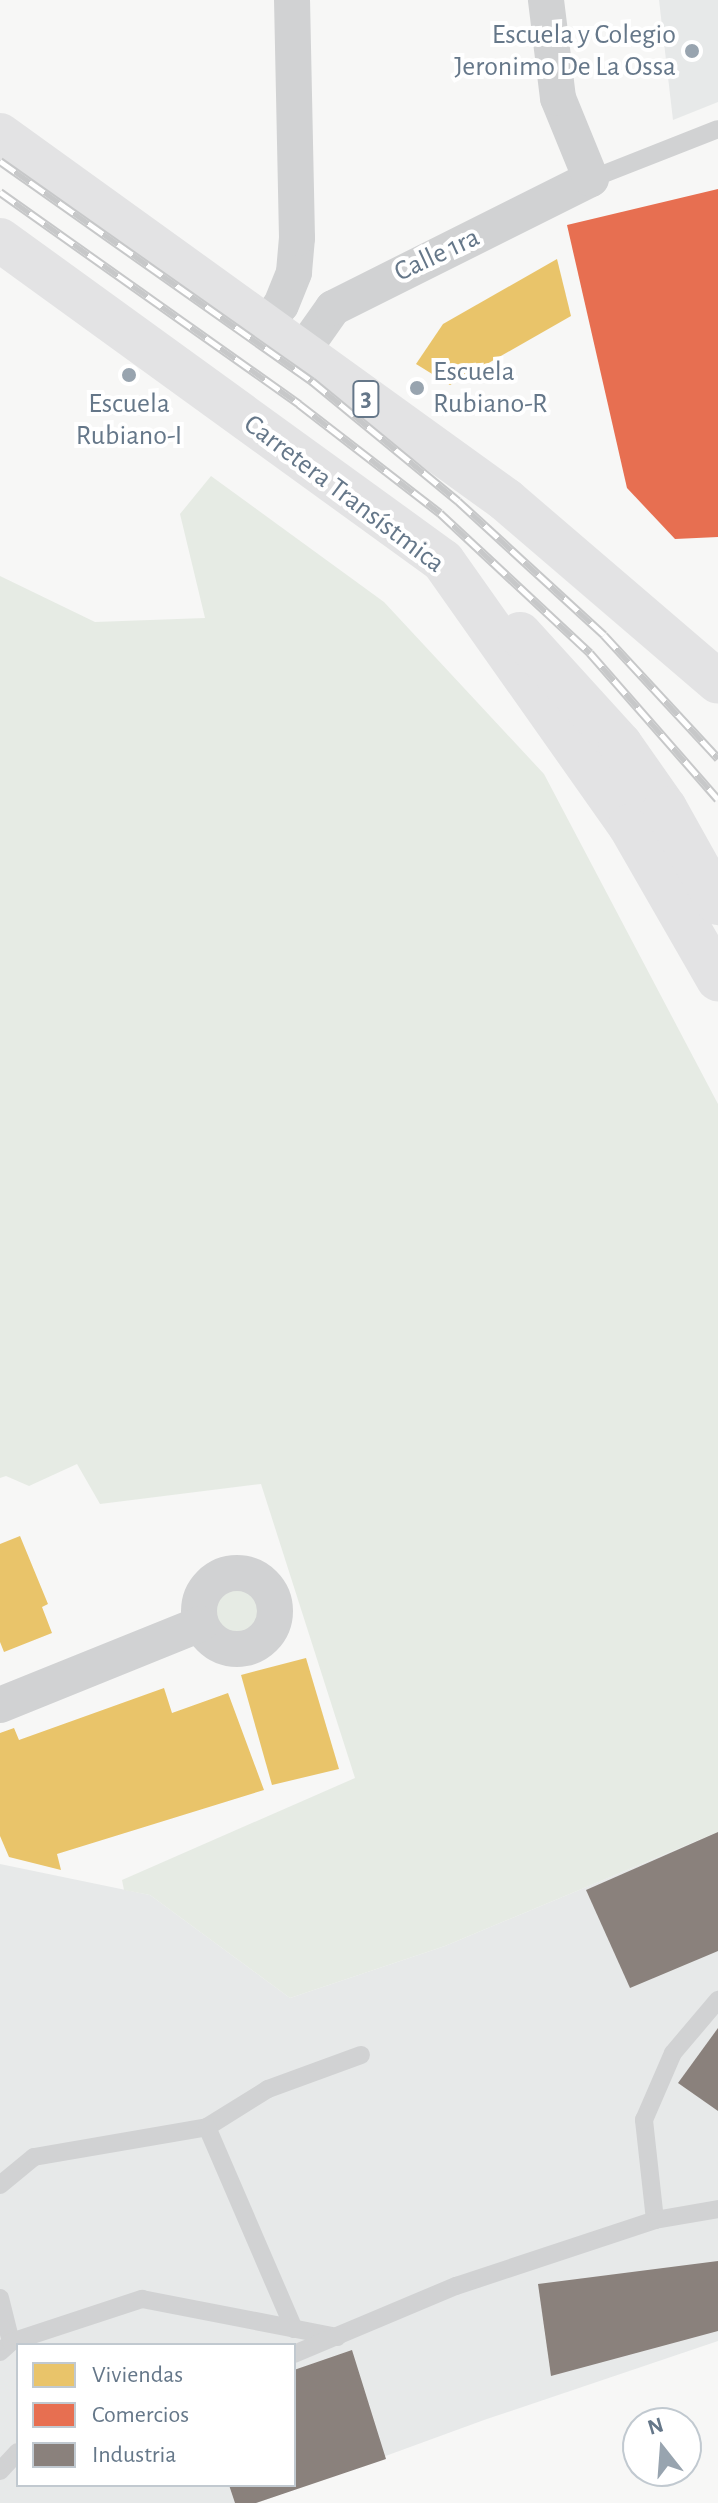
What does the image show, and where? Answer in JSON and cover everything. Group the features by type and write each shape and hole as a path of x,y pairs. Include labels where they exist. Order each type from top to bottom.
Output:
{"main road":[{"name":"3","path":"0,135 506,500 718,682"},
{"name":"Carretera Transístmica","path":"0,240 443,561 630,826 718,979"},
{"path":"443,561 535,648 611,733 665,808 718,903"},
{"path":"586,568 718,709"}],"street":[{"path":"263,327 281,305 294,272 297,238 292,0"},
{"path":"546,0 558,98 591,179"},
{"name":"Calle 1ra","path":"302,352 333,308 591,179"},
{"path":"0,1705 200,1624"}],"lane":[{"path":"591,179 718,129"},
{"path":"655,2220 644,2120 673,2053 718,2000"},
{"path":"0,2185 34,2157 207,2127 268,2089 361,2055"},
{"path":"207,2127 294,2329"},
{"path":"296,2353 339,2338 456,2286 655,2220 718,2209"},
{"path":"0,2298 5,2347"},
{"path":"16,2343 142,2299 339,2338"},
{"path":"0,2471 11,2452"}],"shaded area":[{"name":"Escuela y Colegio Jeronimo De La Ossa","path":"659,0 718,0 718,102 673,120"},
{"path":"211,476 384,602 544,774 718,1104 718,1832 445,1946 290,1998 150,1895 124,1890 122,1880 355,1778 261,1484 100,1504 77,1464 29,1486 6,1476 0,1478 0,576 95,622 205,618 180,514"},
{"path":"237,1582 257,1590 265,1610 257,1630 237,1638 217,1630 209,1610 217,1590"},
{"path":"718,1832 718,2341 484,2420 257,2503 0,2503 0,1864 150,1895 290,1998 445,1946"}],"building: Viviendas":[{"path":"557,259 571,316 450,385 416,364 443,324"},
{"path":"20,1536 48,1604 42,1607 52,1633 4,1652 0,1642 0,1544"},
{"path":"306,1658 339,1769 272,1785 241,1675"},
{"path":"164,1688 172,1713 228,1693 264,1790 57,1854 61,1870 9,1857 0,1836 0,1733 14,1728 19,1740"}],"building: Comercios":[{"path":"718,189 718,537 675,539 627,488 567,225"}],"building: Industria":[{"path":"718,1832 718,1951 630,1988 586,1890"},
{"path":"718,2028 718,2111 678,2083"},
{"path":"718,2261 718,2331 551,2376 538,2284"},
{"path":"352,2350 386,2459 256,2503 235,2503 230,2487 296,2487 296,2369"}],"railway":[{"path":"0,161 312,381 458,501 604,635 718,758"},
{"path":"0,192 299,404 440,513 590,653 718,799"}],"place":[{"name":"Escuela y Colegio Jeronimo De La Ossa","path":"692,51"},
{"name":"Escuela Rubiano-I","path":"129,375"},
{"name":"Escuela Rubiano-R","path":"417,388"}]}
